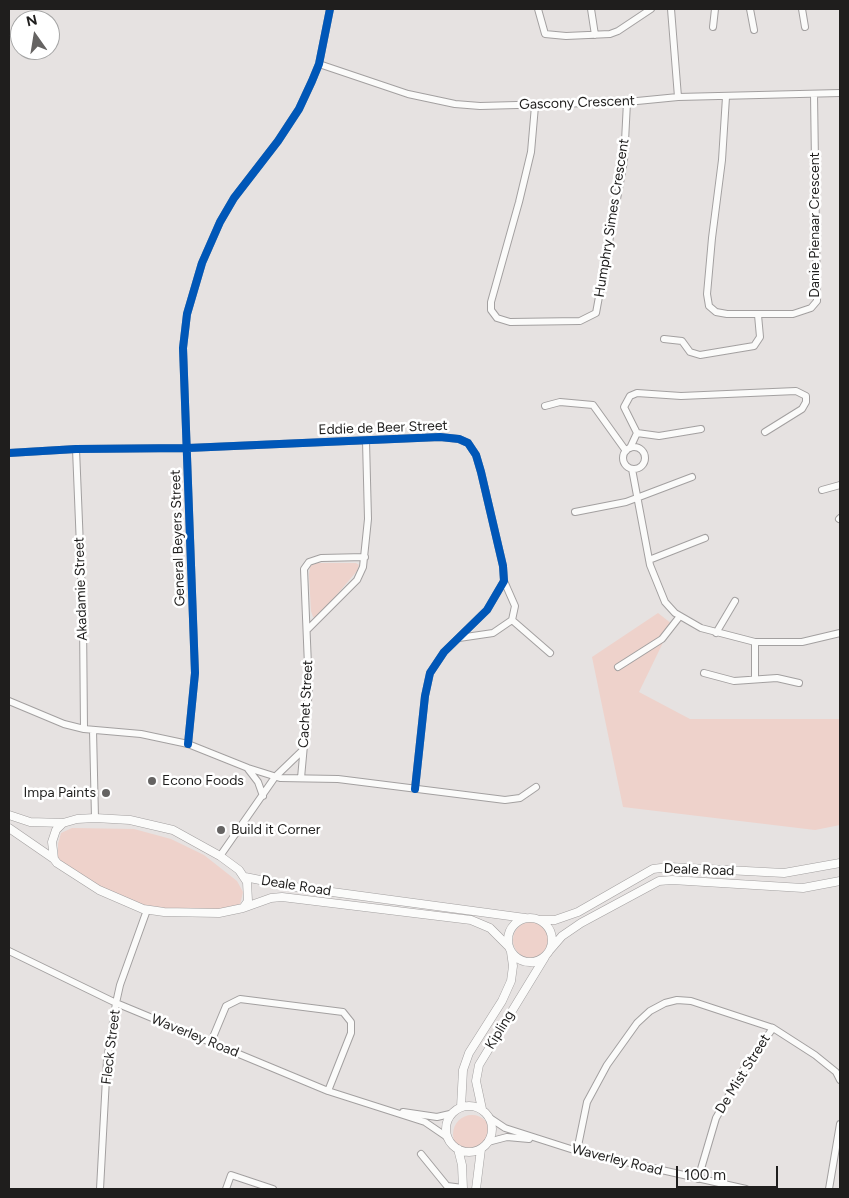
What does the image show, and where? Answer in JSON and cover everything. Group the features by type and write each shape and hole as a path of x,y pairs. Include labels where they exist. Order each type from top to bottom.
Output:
{"street":[{"name":"General Beyers Street","path":"188,744 195,673 183,348 187,314 209,243 234,198 274,147 291,121 320,64 330,9"},
{"path":"538,9 545,34 595,35 618,31 651,9"},
{"path":"591,9 595,35"},
{"path":"671,9 678,97"},
{"path":"713,27 715,9"},
{"path":"750,9 754,30"},
{"path":"802,9 805,27"},
{"name":"Gascony Crescent","path":"320,64 380,86 432,100 480,106 535,106 627,102 678,97 840,93"},
{"name":"Danie Pienaar Crescent","path":"726,97 708,301 712,310 716,312 758,315 803,312 811,308 816,301 814,94"},
{"name":"Humphry Simes Crescent","path":"535,106 529,159 520,202 490,302 497,318 510,322 580,321 596,312 624,161 627,102"},
{"path":"664,339 682,342 690,352 700,354 754,346 760,338 758,315"},
{"path":"637,433 624,407 630,396 637,393 681,396 796,391 806,396 806,402 802,409 765,432"},
{"path":"545,406 560,402 584,402 593,405 628,449"},
{"path":"637,433 659,436 701,429"},
{"path":"637,433 623,460 624,464 632,469 649,560 657,587 665,602 680,616 716,633 755,642 802,642 840,633"},
{"name":"Eddie de Beer Street","path":"9,453 76,449 188,448 440,437 460,439 468,443 476,455 503,566 504,581"},
{"path":"308,629 357,580 363,567 368,519 366,441"},
{"name":"Akadamie Street","path":"76,449 84,729"},
{"path":"628,449 640,449 645,456 643,464 632,469"},
{"path":"575,512 626,502 692,478"},
{"path":"822,490 840,485"},
{"path":"649,560 705,538"},
{"name":"Cachet Street","path":"301,778 309,690 308,629 304,581 306,565 312,560 321,558 365,557"},
{"path":"458,638 493,633 512,620 515,606 504,581"},
{"path":"415,789 428,681 436,663 487,610 504,581"},
{"path":"716,633 735,601"},
{"path":"618,667 662,639 680,616"},
{"path":"512,620 550,653"},
{"path":"755,642 755,679"},
{"path":"704,673 734,681 777,678 798,683"},
{"path":"9,701 64,724 84,729 142,734 188,744 275,777 338,779 505,800 520,798 536,787"},
{"path":"93,730 95,818"},
{"path":"220,856 275,777 303,750"},
{"path":"248,768 258,782 263,796"},
{"name":"Deale Road","path":"9,815 30,822 62,823 77,819 95,818 130,820 173,830 220,856 245,877 295,887 525,918"},
{"path":"54,859 52,842 56,830 62,823"},
{"name":"Deale Road","path":"9,828 54,859 62,868 99,890 148,910 219,913 243,908 271,898 282,897 471,920 490,928 510,949"},
{"name":"Deale Road","path":"540,920 555,920 578,912 653,869 669,867 784,874 840,863"},
{"name":"Deale Road","path":"243,908 248,901 245,877"},
{"name":"Deale Road","path":"547,954 562,936 581,923 659,881 672,880 803,888 840,881"},
{"name":"Fleck Street","path":"100,1189 107,1060 116,1003 125,969 148,910"},
{"path":"525,918 540,920 550,930 553,944 547,954 530,963 516,958 510,949 509,932 513,925 525,918"},
{"name":"Kipling","path":"461,1106 462,1070 469,1053 502,1001 512,981 513,966 510,949"},
{"name":"Waverley Road","path":"9,951 116,1003 328,1091 424,1122 447,1137"},
{"name":"Kipling","path":"482,1109 476,1080 479,1065 547,954"},
{"path":"211,1042 226,1006 240,999 343,1012 352,1022 351,1033 328,1091"},
{"path":"577,1151 587,1102 622,1041 637,1023 657,1006 676,1000 691,1001 773,1028 815,1055 836,1072 840,1080"},
{"name":"De Mist Street","path":"698,1179 716,1118 744,1069 773,1028"},
{"path":"421,1154 447,1186 463,1189 462,1164 458,1150 447,1137 446,1125 450,1114 461,1106 476,1106 482,1109 490,1118 492,1130 488,1142 480,1149 469,1152 458,1150"},
{"name":"Waverley Road","path":"387,1110 437,1117 450,1114"},
{"name":"Waverley Road","path":"490,1118 506,1128 577,1151 746,1189"},
{"path":"828,1189 840,1124"},
{"name":"Waverley Road","path":"488,1142 507,1137 547,1141"},
{"path":"476,1189 480,1149"},
{"path":"226,1189 231,1175 273,1189"}],"shaded area":[{"path":"316,563 356,563 359,565 357,571 317,618 313,617 311,611 309,575 310,566"},
{"path":"658,613 672,624 639,692 690,719 840,719 840,825 815,830 623,807 592,657"},
{"path":"72,828 134,829 171,839 204,855 237,881 243,892 240,905 228,912 167,911 134,905 66,869 58,858 58,844 61,833"},
{"path":"531,922 538,923 544,927 548,933 548,947 544,953 538,957 531,958 524,957 518,953 514,947 513,940 514,933 518,927 524,923"},
{"path":"472,1115 485,1121 491,1134 485,1147 472,1153 459,1147 453,1134 459,1121"}],"cycle path":[{"path":"188,744 195,673 183,348 187,314 202,263 220,222 234,198 278,141 299,109 319,64 330,9"},
{"path":"9,453 76,449 188,448 440,437 459,439 468,443 476,455 481,472 503,566 504,581 487,610 444,652 430,673 425,696 415,789"}],"place":[{"name":"Econo Foods","path":"152,781"},
{"name":"Impa Paints","path":"106,793"},
{"name":"Build it Corner","path":"221,830"}]}
